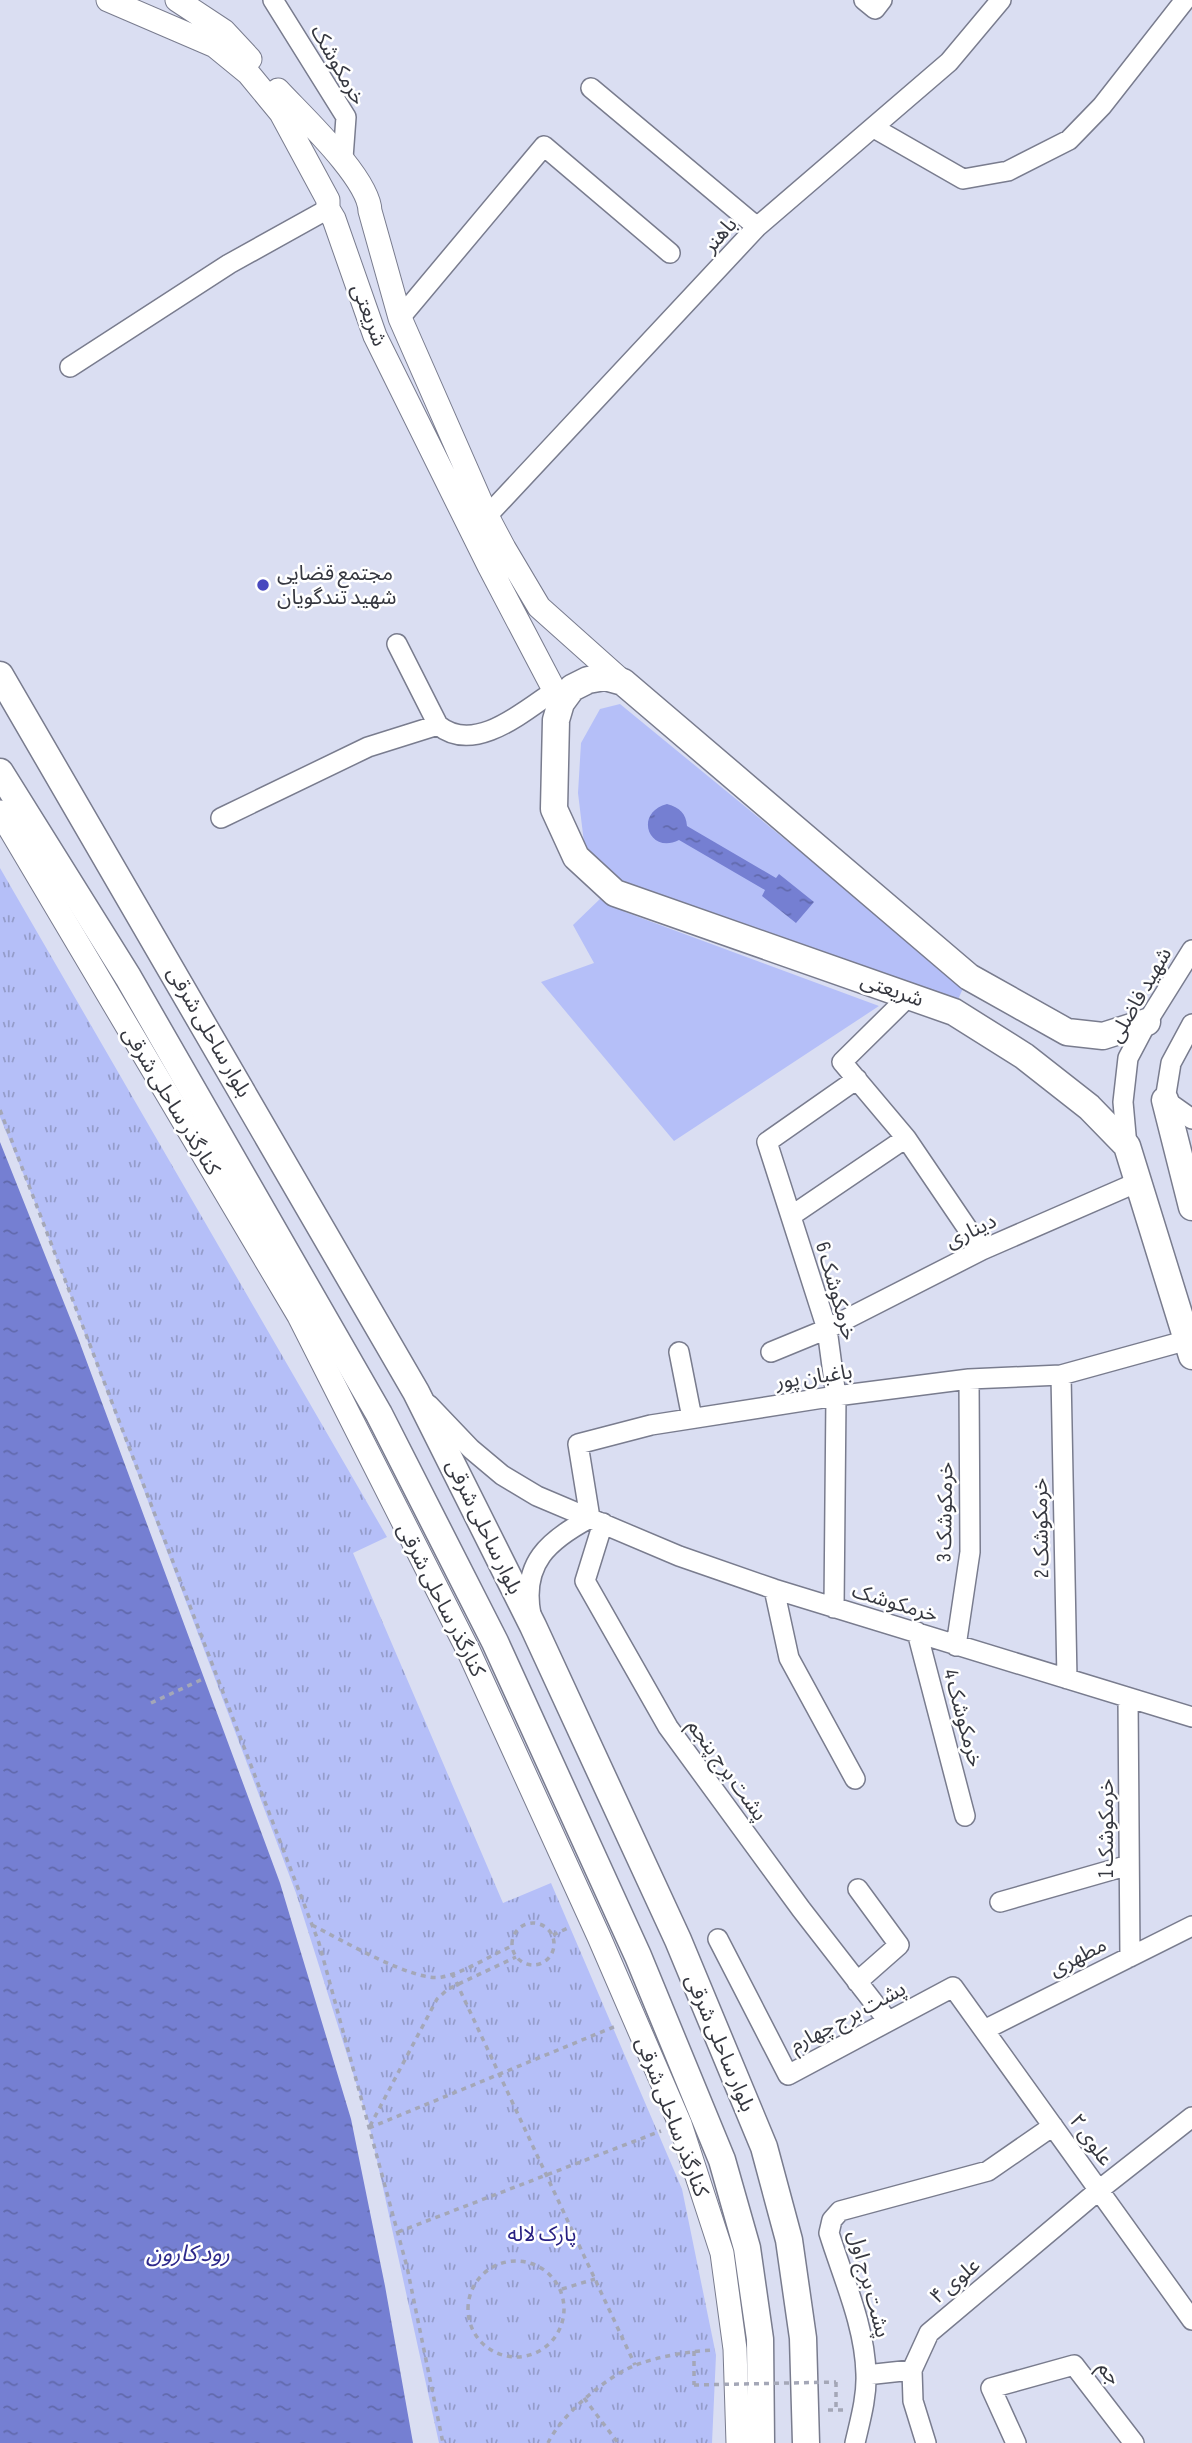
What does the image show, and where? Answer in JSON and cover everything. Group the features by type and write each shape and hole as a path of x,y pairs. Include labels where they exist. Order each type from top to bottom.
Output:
{"main road":[{"name":"بلوار ساحلی شرقی","path":"0,675 416,1391 533,1626 678,1940 764,2147 789,2240 803,2338 806,2443"},
{"path":"558,697 588,680 605,677 623,682"},
{"name":"شریعتی","path":"623,682 969,977 1067,1032 1103,1036 1147,1022"},
{"name":"شریعتی","path":"558,697 554,809 576,857 615,892 954,1012 1024,1056 1089,1107 1126,1146 1190,1348"},
{"name":"بلوار ساحلی شرقی","path":"0,772 128,977 379,1414 495,1642 638,1955 722,2160 747,2248 760,2339 761,2443"},
{"path":"1165,1100 1192,1207"}],"street":[{"name":"شریعتی","path":"108,0 215,46 343,158 369,198 370,211 400,318 487,516 539,607 623,682"},
{"name":"شریعتی","path":"177,0 224,31 286,108 330,209 375,337 489,566 558,697"},
{"name":"خرمکوشک","path":"273,0 346,117 343,158"},
{"path":"864,0 875,9 882,0"},
{"name":"باهنر","path":"487,516 757,227 949,62 1001,0"},
{"path":"874,128 963,179 1008,171 1069,140 1102,106 1185,0"},
{"path":"592,88 757,227"},
{"path":"375,337 400,318 544,146 670,253"},
{"path":"70,368 229,264 330,209 337,188 352,184 360,186"},
{"path":"330,209 351,224 363,220 370,211"},
{"path":"397,644 438,725 449,734 476,734 505,724 558,697"},
{"path":"221,818 368,747 438,725"},
{"name":"کنارگذر ساحلی شرقی","path":"0,812 299,1316 405,1531 469,1652 680,2124 722,2253 735,2349 738,2443"},
{"name":"شهید فاضلی","path":"1126,1146 1123,1102 1128,1058 1192,950"},
{"path":"909,996 842,1062 906,1138 982,1250"},
{"path":"1192,1024 1171,1063 1165,1100 1192,1119"},
{"name":"خرمکوشک 6","path":"834,1608 836,1396 827,1329 767,1142 857,1079"},
{"path":"791,1216 906,1138"},
{"path":"1181,1170 1185,1144 1192,1138"},
{"name":"دیناری","path":"771,1352 827,1329 982,1250 1138,1182"},
{"name":"باغبان پور","path":"596,1521 578,1444 651,1425 692,1418 969,1379 1061,1375 1190,1348"},
{"path":"679,1352 692,1418"},
{"name":"خرمکوشک 2","path":"1061,1375 1067,1679"},
{"name":"خرمکوشک 3","path":"956,1646 970,1552 969,1379"},
{"name":"خرمکوشک","path":"416,1391 471,1449 502,1475 537,1496 679,1556 834,1608 1192,1717"},
{"path":"405,1531 434,1519"},
{"path":"533,1626 527,1598 533,1570 548,1545 571,1528 596,1521"},
{"name":"پشت برج پنجم","path":"596,1521 586,1581 668,1727 801,1909 888,2021"},
{"path":"774,1589 789,1658 855,1779"},
{"name":"خرمکوشک 4","path":"917,1632 965,1816"},
{"name":"خرمکوشک 1","path":"1128,1698 1130,1957"},
{"path":"1000,1902 1129,1865"},
{"path":"858,1889 899,1945 858,1982"},
{"name":"مطهری","path":"984,2030 1192,1926"},
{"name":"پشت برج چهارم","path":"718,1939 788,2075 953,1987"},
{"name":"علوی ۲","path":"953,1987 1192,2319"},
{"name":"علوی ۴","path":"926,2443 913,2401 912,2370 929,2333 1192,2117"},
{"name":"پشت برج اول","path":"855,2443 863,2409 866,2375 862,2340 829,2233 832,2220 840,2211 988,2171 1054,2126"},
{"name":"جم","path":"1016,2443 991,2388 1074,2365 1134,2443"},
{"path":"866,2375 912,2370"}],"path":[{"path":"0,1111 318,1943 407,2267 443,2443"},
{"path":"150,1703 205,1678"},
{"path":"534,1922 546,1926 553,1935 555,1948 549,1959 538,1966 526,1965 516,1957 512,1946 514,1934 523,1925 534,1922"},
{"path":"312,1925 406,1971 429,1979 452,1973 512,1946"},
{"path":"369,2128 437,1999 457,1985 516,1957"},
{"path":"452,1973 635,2365"},
{"path":"369,2128 634,2019"},
{"path":"398,2232 680,2124"},
{"path":"517,2259 544,2268 562,2290 565,2318 553,2343 537,2353 529,2357 501,2357 478,2341 467,2315 471,2288 490,2267 517,2259"},
{"path":"562,2290 595,2279"},
{"path":"548,2443 584,2398 635,2365 694,2351 694,2385 835,2382 836,2410"},
{"path":"584,2398 618,2443"}],"green space":[{"path":"620,704 964,986 957,1002 622,885 585,851 578,793 581,743 600,709"},
{"name":"پارک لاله","path":"0,868 387,1537 353,1553 503,1903 551,1883 682,2189 716,2355 712,2443 439,2443 369,2124 296,1893 38,1210 0,1117"},
{"path":"602,897 625,912 879,1006 674,1141 541,982 594,963 573,925"}],"water":[{"path":"667,804 682,812 687,826 776,878 779,874 814,902 796,923 762,896 765,890 679,840 668,843 653,838 649,831 650,816"},
{"name":"رود کارون","path":"0,1142 78,1338 280,1883 351,2119 413,2443 0,2443"}],"place":[{"name":"مجتمع قضایی شهید تندگویان","path":"263,585"}]}
